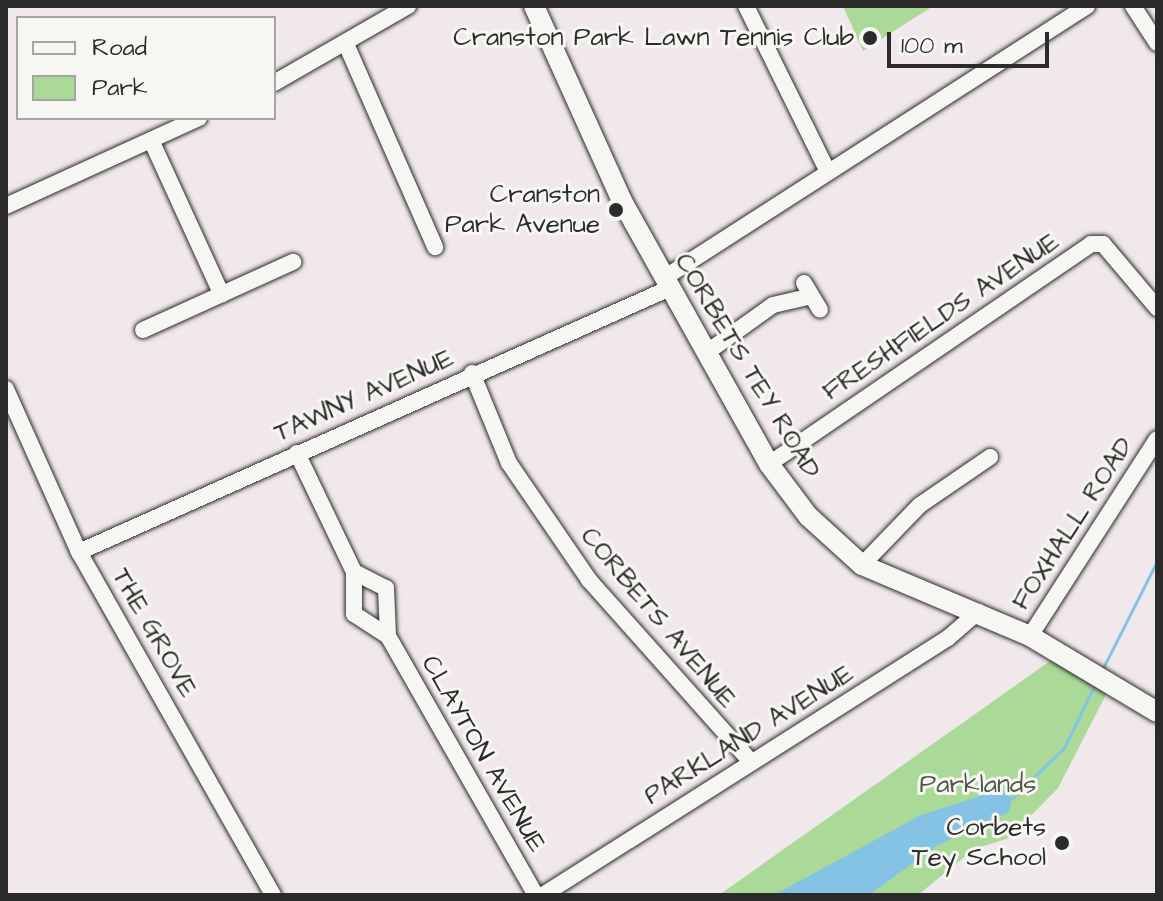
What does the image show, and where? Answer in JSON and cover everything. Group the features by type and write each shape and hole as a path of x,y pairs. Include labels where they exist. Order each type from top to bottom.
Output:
{"main road":[{"name":"CORBETS TEY ROAD","path":"534,6 591,139 667,283 769,464 808,516 862,565 1030,636 1157,712"}],"street":[{"path":"276,82 408,6"},
{"path":"746,6 828,172"},
{"path":"667,283 828,172 1087,6"},
{"path":"1133,6 1157,43"},
{"path":"346,44 435,247"},
{"path":"6,206 195,120"},
{"path":"151,140 222,295"},
{"name":"FRESHFIELDS AVENUE","path":"769,464 1091,244 1103,244 1157,308"},
{"path":"143,330 293,262"},
{"name":"TAWNY AVENUE","path":"79,552 667,283"},
{"path":"706,353 773,305 812,296"},
{"name":"CORBETS AVENUE","path":"472,373 509,463 589,580 750,761"},
{"name":"THE GROVE","path":"6,389 79,552 273,895"},
{"name":"FOXHALL ROAD","path":"1030,636 1157,439"},
{"name":"CLAYTON AVENUE","path":"297,453 354,572 354,614 388,636 536,895"},
{"path":"862,565 920,505 990,457"},
{"name":"CLAYTON AVENUE","path":"354,572 386,588 388,636"},
{"name":"PARKLAND AVENUE","path":"543,895 948,638 978,612"}],"green space":[{"name":"Cranston Park Lawn Tennis Club","path":"843,6 933,6 863,51"},
{"name":"Parklands","path":"1060,654 1111,685 1058,788 1009,838 974,849 918,895 719,895"}],"water":[{"path":"1002,789 1012,798 1009,812 938,845 869,895 774,895 921,815"}],"waterway":[{"path":"1104,666 1157,561"},
{"path":"1012,798 1064,748 1095,684"}],"place":[{"name":"Cranston Park Lawn Tennis Club","path":"870,38"},
{"name":"Cranston Park Avenue","path":"616,210"},
{"name":"Corbets Tey School","path":"1062,843"}]}
